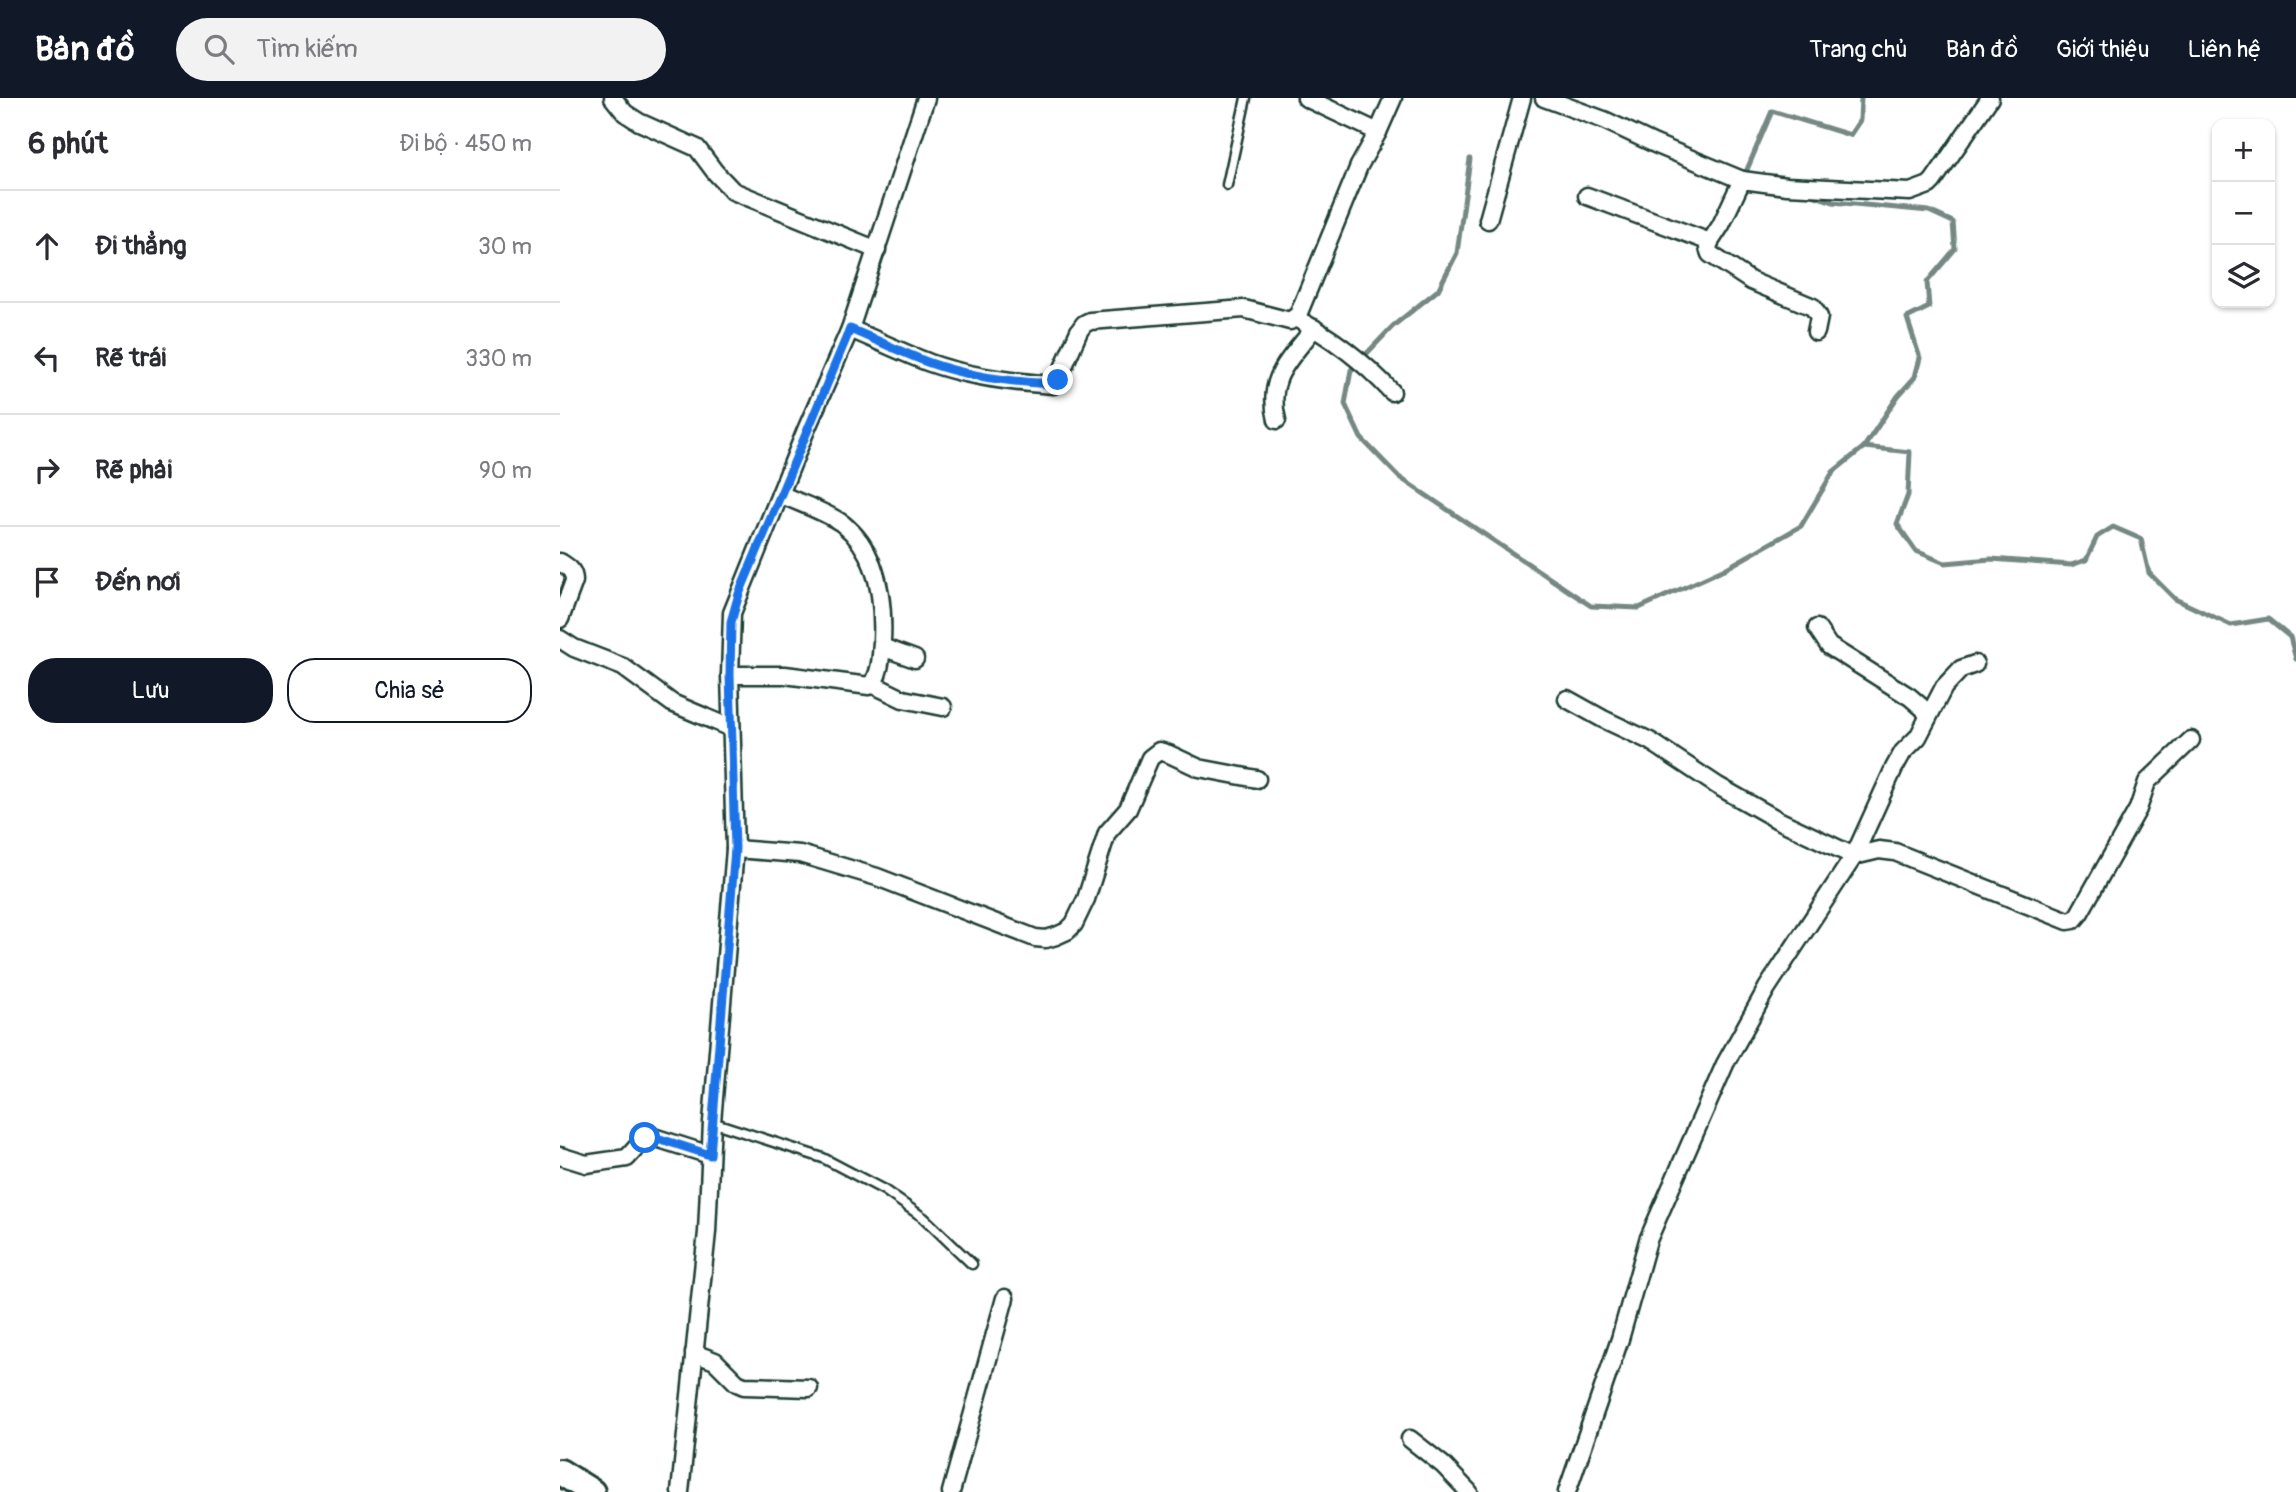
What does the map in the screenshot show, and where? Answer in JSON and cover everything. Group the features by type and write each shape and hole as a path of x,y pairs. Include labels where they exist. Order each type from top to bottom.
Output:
{"highway":[{"path":"560,1472 592,1492"}],"street":[{"path":"614,98 625,113 639,122 697,148 733,191 877,250"},
{"path":"680,1492 707,1232 712,1122 735,849 730,675 733,613 850,329 926,98"},
{"path":"1306,98 1378,132"},
{"path":"850,329 950,369 1053,384 1058,380 1079,331 1090,321 1244,309 1290,321 1295,318 1307,295 1359,166 1393,98"},
{"path":"1488,220 1522,98"},
{"path":"1544,98 1604,120 1679,155 1742,180 1787,186 1910,192 1933,181 1990,98"},
{"path":"1742,180 1710,242 1710,254 1751,281 1813,307 1819,317 1816,332"},
{"path":"1587,196 1710,242"},
{"path":"1295,318 1367,365 1392,392"},
{"path":"1277,421 1273,404 1276,379 1314,328"},
{"path":"780,494 842,523 855,535 871,559 884,612 879,666 872,684"},
{"path":"560,562 574,574 574,581 560,619"},
{"path":"1817,628 1829,646 1910,697 1924,709 1928,717"},
{"path":"560,639 574,649 623,667 672,703 731,728"},
{"path":"882,647 915,659"},
{"path":"1567,1492 1620,1339 1648,1240 1725,1064 1767,988 1854,856 1903,752 1918,737 1950,680 1961,669 1975,664"},
{"path":"730,675 785,675 869,686 872,684 903,699 943,707"},
{"path":"1567,699 1650,741 1718,786 1778,820 1854,856 1879,850 1895,852 2068,921 2074,920 2138,810 2150,777 2191,740"},
{"path":"735,849 800,854 877,877 1035,938 1046,939 1067,931 1074,924 1086,899 1108,833 1128,809 1154,754 1160,751 1199,768 1257,779"},
{"path":"560,1156 586,1164 627,1158 650,1136 710,1155"},
{"path":"951,1492 1004,1298"},
{"path":"694,1353 715,1361 737,1383 744,1386 809,1388"},
{"path":"1410,1439 1444,1465 1469,1492"}],"lane":[{"path":"1227,185 1246,98"},
{"path":"712,1122 823,1158 884,1190 924,1218 972,1264"}],"waterway":[{"path":"1753,175 1746,172 1772,111 1850,135 1860,120 1861,98"},
{"path":"1470,159 1457,253 1438,290 1393,326 1351,370 1345,404 1361,438 1399,477 1591,606 1639,608 1725,569 1801,526 1833,472 1864,447 1910,452 1908,495 1897,524 1916,551 1945,563 1991,559 2071,565 2086,560 2097,537 2113,527 2141,539 2149,573 2175,599 2231,625 2268,619 2290,637 2296,659"},
{"path":"1809,194 1833,202 1929,211 1953,222 1955,249 1927,282 1929,307 1907,318 1920,358 1915,377 1898,396 1864,447"}],"route":[{"path":"645,1138 650,1136 710,1155 735,849 731,622 739,594 850,329 950,369 1030,383 1053,384 1058,380"}]}
